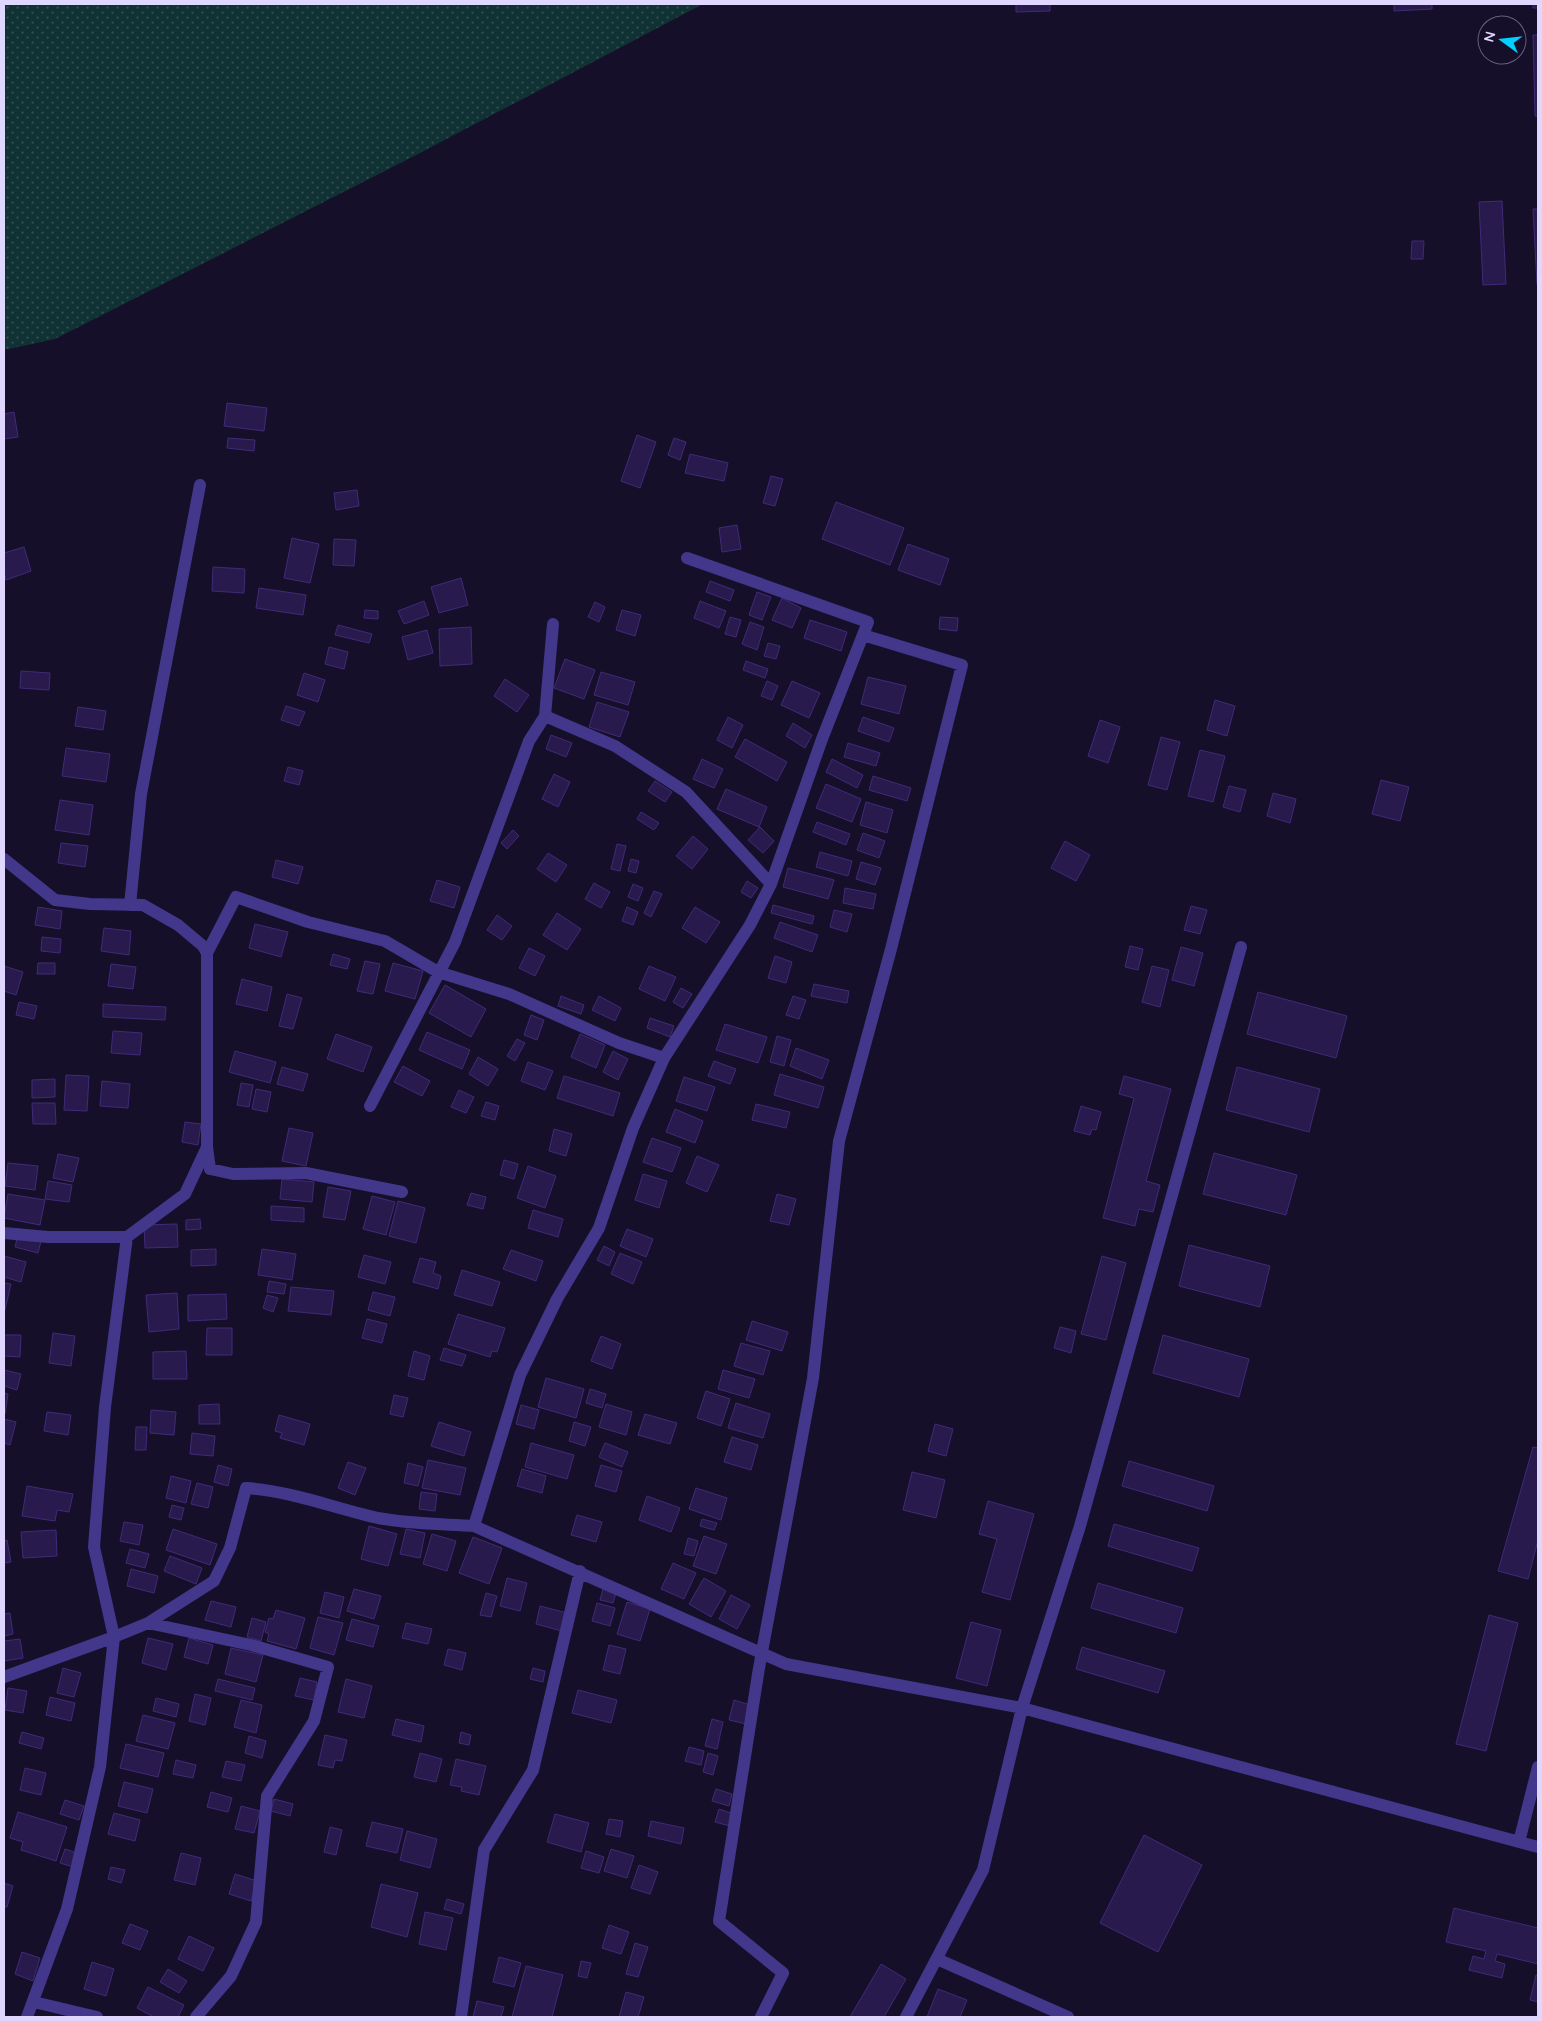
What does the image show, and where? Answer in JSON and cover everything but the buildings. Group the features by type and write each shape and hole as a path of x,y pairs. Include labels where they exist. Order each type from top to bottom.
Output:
{"street":[{"path":"130,905 141,794 200,485"},
{"path":"474,1526 520,1375 557,1300 599,1228 634,1128 664,1058 750,924 770,884 822,739 868,622 687,558"},
{"path":"370,1106 455,942 530,741 545,716 553,624"},
{"path":"761,2017 783,1973 719,1921 762,1653 813,1378 839,1141 891,949 962,665 863,635"},
{"path":"545,716 615,746 686,792 770,884"},
{"path":"4,859 55,900 143,905 178,925 203,946 207,954 207,1147 210,1169 233,1174 306,1173 402,1192"},
{"path":"207,954 236,897 308,922 385,941 438,972 509,994 619,1043 664,1058"},
{"path":"906,2017 983,1870 1022,1708 1080,1526 1241,947"},
{"path":"4,1233 48,1237 127,1237 185,1194 207,1147"},
{"path":"27,2017 67,1909 100,1767 114,1637 94,1547 105,1407 127,1237"},
{"path":"4,1677 148,1623 214,1581 230,1548 246,1488 262,1489 379,1518 474,1526 580,1571 786,1664 1022,1708 1538,1847"},
{"path":"461,2017 484,1850 533,1770 580,1571"},
{"path":"148,1623 250,1645 328,1667 314,1721 266,1796 256,1922 231,1976 196,2017"},
{"path":"1519,1842 1538,1767"},
{"path":"937,1959 1068,2017"},
{"path":"34,2002 97,2017"}],"green space":[{"path":"4,4 703,4 418,154 55,339 4,350"}]}
